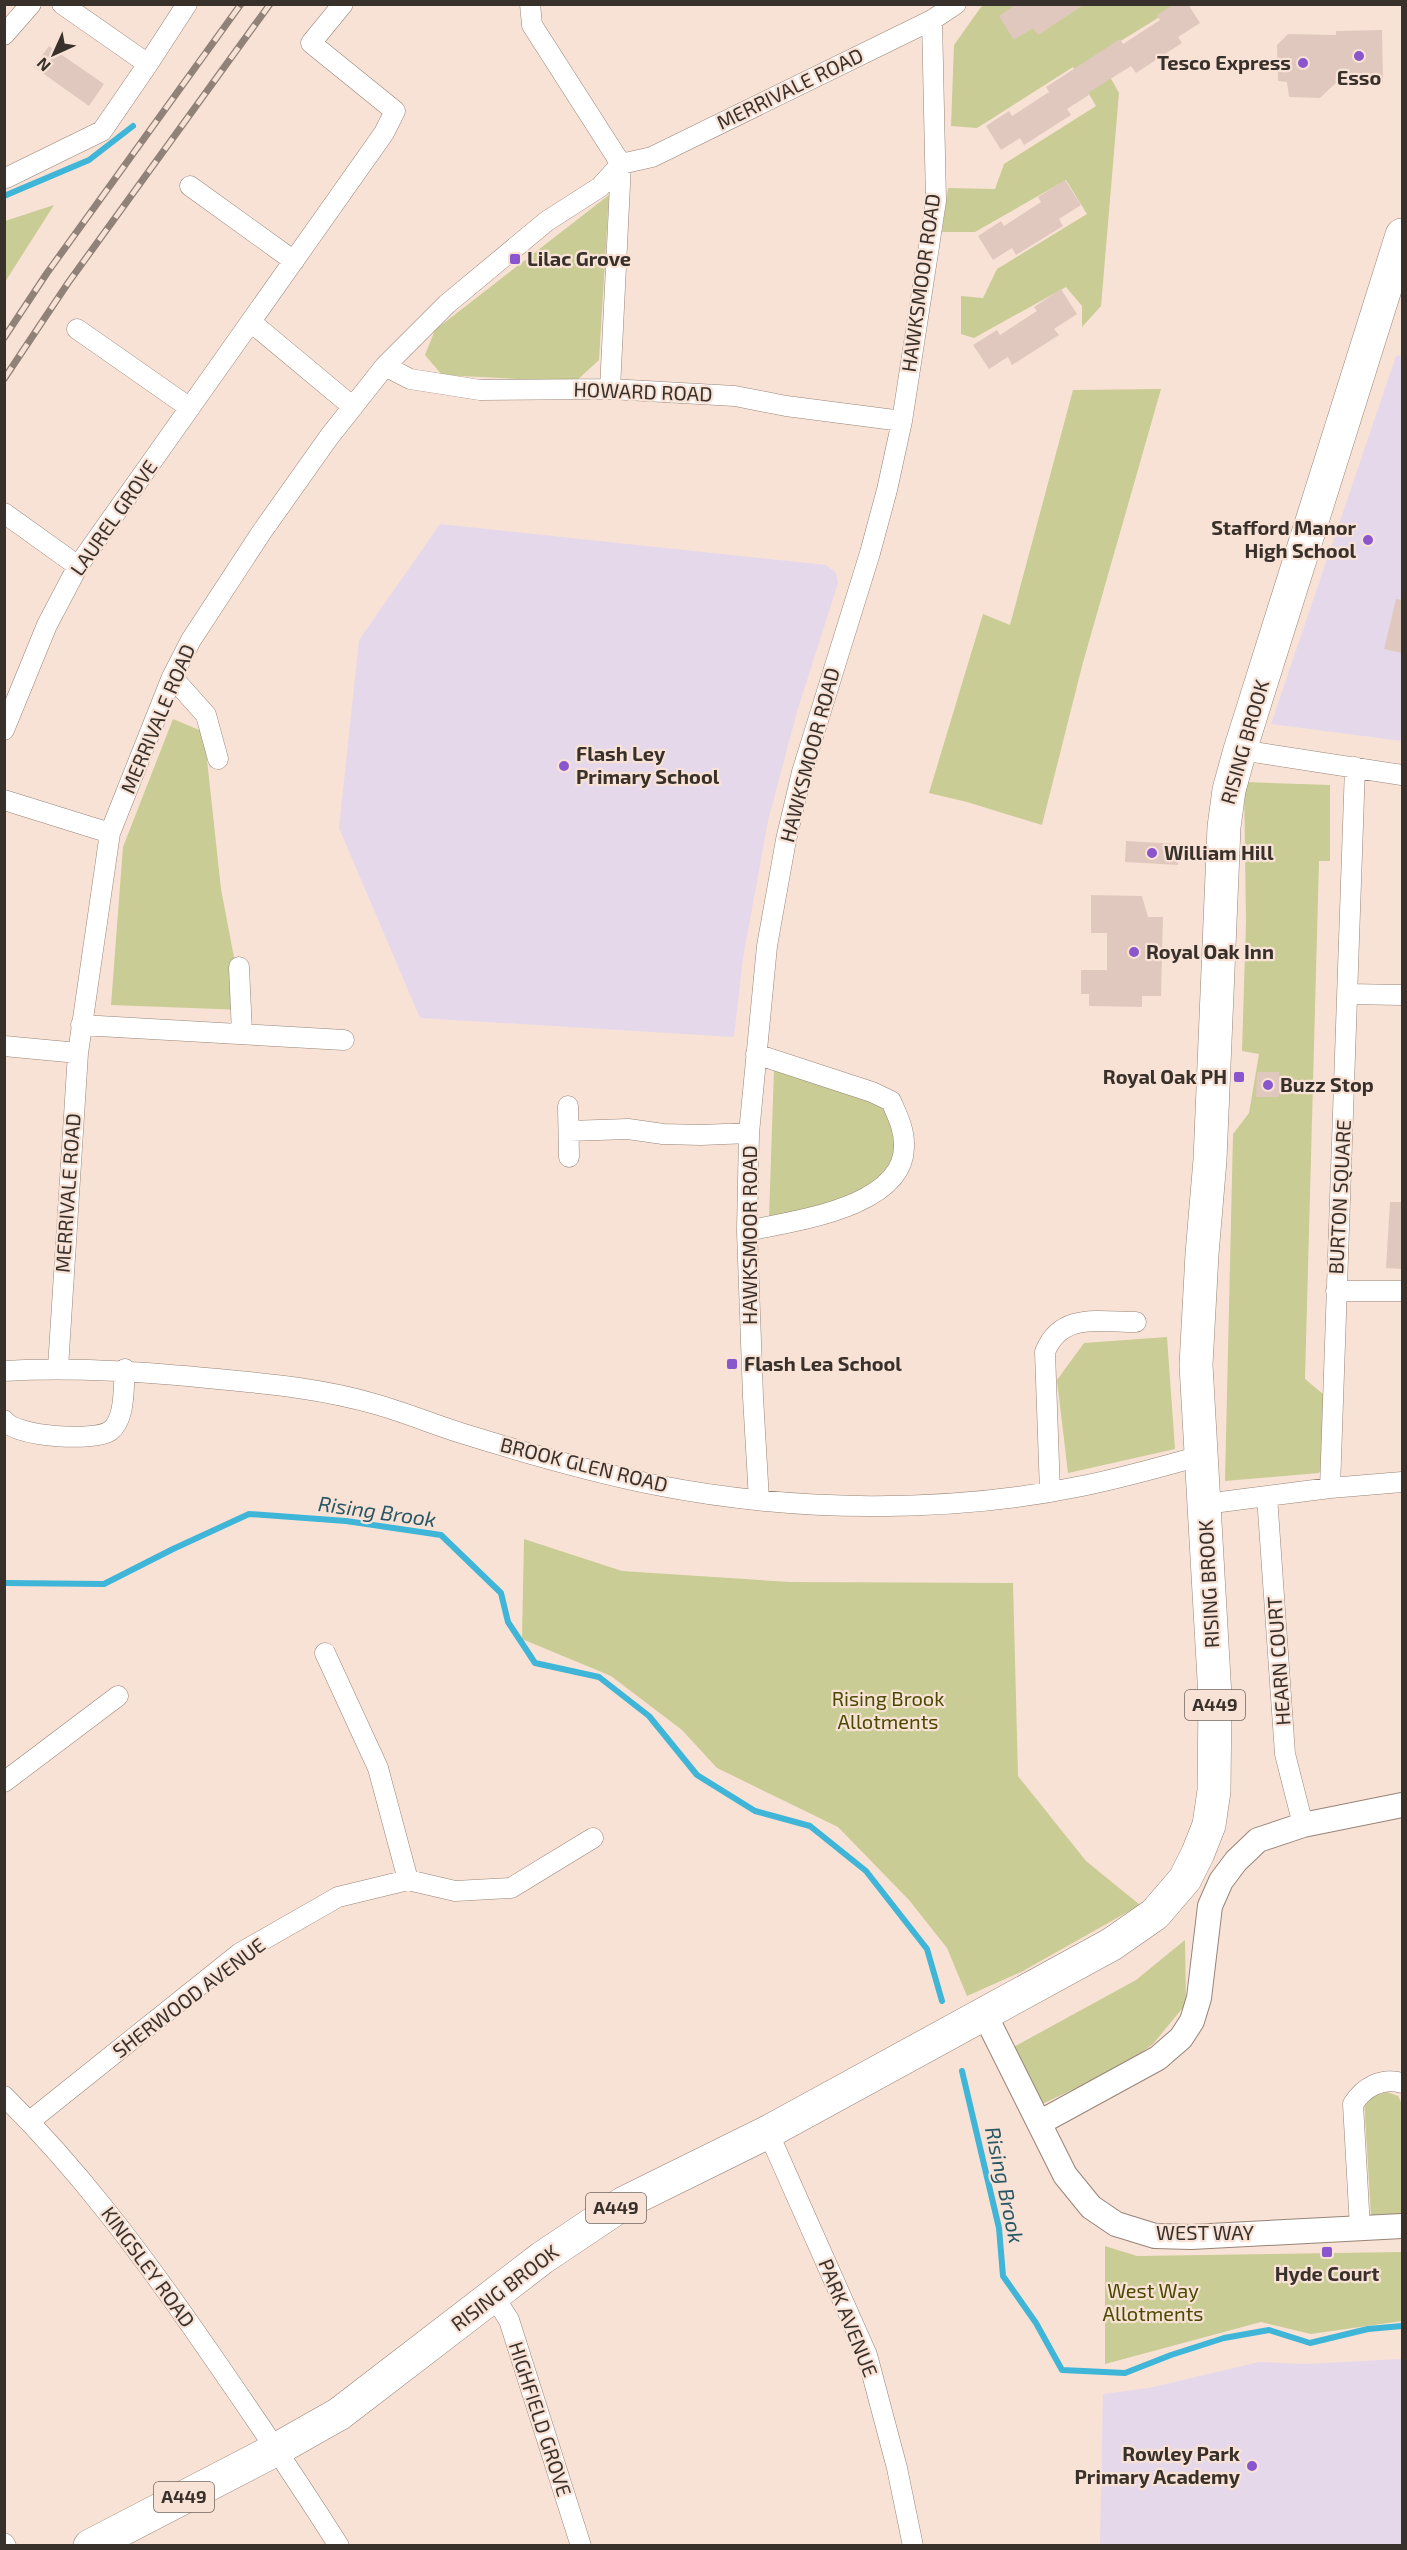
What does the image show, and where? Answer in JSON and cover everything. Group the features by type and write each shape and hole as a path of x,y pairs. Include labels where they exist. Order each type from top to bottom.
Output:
{"highway":[{"name":"RISING BROOK","path":"278,2449 339,2414 542,2258 624,2203 768,2132 985,2015 1137,1928 1172,1897 1198,1853 1209,1825 1214,1791 1215,1753 1215,1697 1205,1504 1200,1456 1197,1332 1210,1160 1224,827 1229,790 1240,750 1402,236"},
{"name":"A449","path":"90,2546 278,2449"}],"street":[{"path":"4,35 31,4"},
{"path":"62,4 148,64"},
{"path":"6,178 102,131 187,4"},
{"name":"LAUREL GROVE","path":"4,730 47,625 78,566 384,133 395,111 312,44 344,4"},
{"path":"530,4 532,25 621,164 610,389"},
{"name":"MERRIVALE ROAD","path":"58,1368 78,1053 110,833 172,677 191,640 261,533 329,437 385,366 447,304 547,221 600,187 621,164 652,157 932,20 956,4"},
{"name":"HAWKSMOOR ROAD","path":"759,1500 747,1231 749,1133 767,946 802,772 870,553 902,421 936,201 932,20"},
{"path":"190,186 294,261"},
{"path":"251,322 353,407"},
{"path":"78,329 190,408"},
{"name":"HOWARD ROAD","path":"385,366 410,379 480,390 610,389 735,396 786,406 902,421"},
{"path":"4,513 78,566"},
{"path":"172,677 206,715 218,759"},
{"path":"1240,750 1402,775"},
{"name":"BURTON SQUARE","path":"1330,1488 1355,767"},
{"path":"4,800 110,833"},
{"path":"239,967 242,1033"},
{"path":"1348,994 1402,995"},
{"path":"81,1025 344,1040"},
{"path":"4,1046 78,1053"},
{"path":"747,1231 824,1214 857,1203 882,1188 898,1169 905,1147 902,1127 891,1101 872,1092 756,1054"},
{"path":"568,1106 569,1157"},
{"path":"568,1131 628,1129 663,1134 749,1133"},
{"name":"BURTON SQUARE","path":"1336,1291 1402,1292"},
{"path":"1050,1492 1045,1352 1049,1341 1067,1324 1136,1322"},
{"name":"BROOK GLEN ROAD","path":"4,1371 58,1368 125,1370 300,1386 374,1403 460,1433 589,1470 657,1485 759,1500 887,1505 982,1500 1050,1492 1119,1478 1200,1456"},
{"path":"4,1420 7,1424 25,1432 94,1437 111,1430 120,1417 125,1370"},
{"path":"1205,1504 1330,1488 1402,1482"},
{"name":"HEARN COURT","path":"1267,1496 1285,1754 1303,1825"},
{"path":"326,1653 378,1768 408,1880"},
{"path":"4,1782 118,1696"},
{"path":"1039,2123 1158,2058 1181,2038 1192,2021 1199,1998 1210,1906 1221,1881 1236,1861 1258,1840 1303,1825 1402,1805"},
{"name":"SHERWOOD AVENUE","path":"30,2121 240,1953 338,1897 408,1880 455,1891 512,1888 593,1838"},
{"name":"WEST WAY","path":"985,2015 1065,2175 1078,2193 1102,2215 1133,2230 1155,2236 1191,2237 1402,2226"},
{"path":"1360,2228 1353,2104 1360,2094 1372,2084 1395,2081 1402,2083"},
{"name":"KINGSLEY ROAD","path":"4,2096 30,2121 95,2195 149,2265 278,2449 339,2546"},
{"name":"PARK AVENUE","path":"768,2132 867,2355 897,2468 913,2546"},
{"name":"HIGHFIELD GROVE","path":"493,2295 509,2320 581,2546"}],"shaded area":[{"name":"Stafford Manor High School","path":"1402,355 1402,741 1271,724 1396,356"},
{"name":"Flash Ley Primary School","path":"440,524 826,565 836,573 838,583 797,712 768,821 743,958 734,1037 420,1018 339,828 359,640"},
{"name":"Rowley Park Primary Academy","path":"1402,2359 1402,2545 1100,2545 1103,2394 1149,2388 1259,2362 1304,2364"}],"green space":[{"path":"986,4 1179,5 1098,55 1119,93 1101,306 1082,327 1082,306 1066,287 974,338 961,334 961,296 983,298 997,269 1087,214 1066,180 975,232 942,232 948,188 995,189 1004,164 1096,106 1073,67 977,128 951,126 954,45 981,7"},
{"path":"609,195 599,360 575,382 442,375 425,355 435,330"},
{"path":"54,205 5,282 5,221"},
{"path":"1161,389 1082,666 1042,825 929,793 983,614 1010,625 1073,390"},
{"path":"173,719 204,732 221,889 244,1010 111,1005 123,847"},
{"path":"1244,782 1330,785 1330,861 1319,861 1305,1379 1323,1394 1324,1465 1319,1473 1225,1481 1233,1134 1249,1113 1259,1054 1242,1051 1246,921"},
{"path":"774,1069 864,1095 892,1116 900,1145 890,1174 857,1197 769,1218"},
{"path":"1167,1337 1175,1449 1068,1473 1057,1380 1084,1343"},
{"name":"Rising Brook Allotments","path":"524,1539 622,1571 790,1582 1013,1583 1018,1776 1086,1861 1140,1905 1023,1971 967,1996 947,1948 909,1900 838,1827 717,1768 682,1730 611,1676 522,1639"},
{"path":"1185,1940 1186,2004 1153,2044 1123,2066 1040,2105 1010,2049 1136,1980"},
{"path":"1387,2092 1398,2096 1402,2104 1402,2217 1371,2216 1364,2099"},
{"name":"West Way Allotments","path":"1105,2246 1137,2256 1402,2252 1402,2321 1311,2334 1261,2322 1105,2364"}],"building":[{"path":"1016,4 1085,4 1038,35 1033,28 1014,40 999,16"},
{"path":"1174,4 1188,4 1200,23 1178,37 1182,43 1136,73 1131,66 1088,93 1089,95 1067,109 1071,115 1024,145 1020,138 1001,150 986,126 1009,111 1012,116 1049,92 1046,87 1120,39 1123,44 1160,20 1157,15"},
{"path":"1382,30 1383,82 1338,81 1320,98 1289,97 1287,82 1278,81 1277,45 1288,34 1336,35 1336,31"},
{"path":"49,46 104,84 89,106 34,67"},
{"path":"1065,180 1081,205 1059,219 1063,226 1016,255 1012,248 993,260 978,236 1001,221 1004,226 1041,202 1038,197"},
{"path":"1061,289 1077,314 1054,329 1059,335 1012,365 1008,357 989,369 973,345 997,330 1000,335 1037,311 1034,307"},
{"name":"Stafford Manor High School","path":"1396,599 1402,600 1402,653 1384,649"},
{"name":"William Hill","path":"1126,841 1179,844 1178,865 1125,862"},
{"name":"Royal Oak Inn","path":"1091,895 1142,896 1148,917 1163,917 1161,996 1142,996 1142,1007 1089,1006 1089,994 1081,994 1081,970 1107,970 1107,933 1091,933"},
{"name":"Buzz Stop","path":"1257,1072 1279,1072 1279,1097 1256,1097"},
{"path":"1390,1202 1402,1202 1402,1269 1386,1268"}],"waterway":[{"path":"4,196 89,160 133,126"},
{"name":"Rising Brook","path":"4,1583 104,1584 249,1514 346,1521 441,1535 501,1593 508,1622 535,1663 599,1677 649,1716 697,1775 755,1811 810,1826 866,1871 927,1949 942,2001"},
{"name":"Rising Brook","path":"962,2071 999,2228 1003,2276 1036,2323 1062,2370 1125,2373 1224,2338 1269,2330 1310,2343 1368,2329 1402,2326"}],"railway":[{"path":"4,338 47,273 241,4"},
{"path":"4,379 68,283 270,4"}],"place":[{"name":"Esso","path":"1359,56"},
{"name":"Tesco Express","path":"1303,63"},
{"name":"Lilac Grove","path":"515,259"},
{"name":"Stafford Manor High School","path":"1368,540"},
{"name":"Flash Ley Primary School","path":"564,766"},
{"name":"William Hill","path":"1152,853"},
{"name":"Royal Oak Inn","path":"1134,952"},
{"name":"Royal Oak PH","path":"1239,1077"},
{"name":"Buzz Stop","path":"1268,1085"},
{"name":"Flash Lea School","path":"732,1364"},
{"name":"Hyde Court","path":"1327,2252"},
{"name":"Rowley Park Primary Academy","path":"1252,2466"}]}
